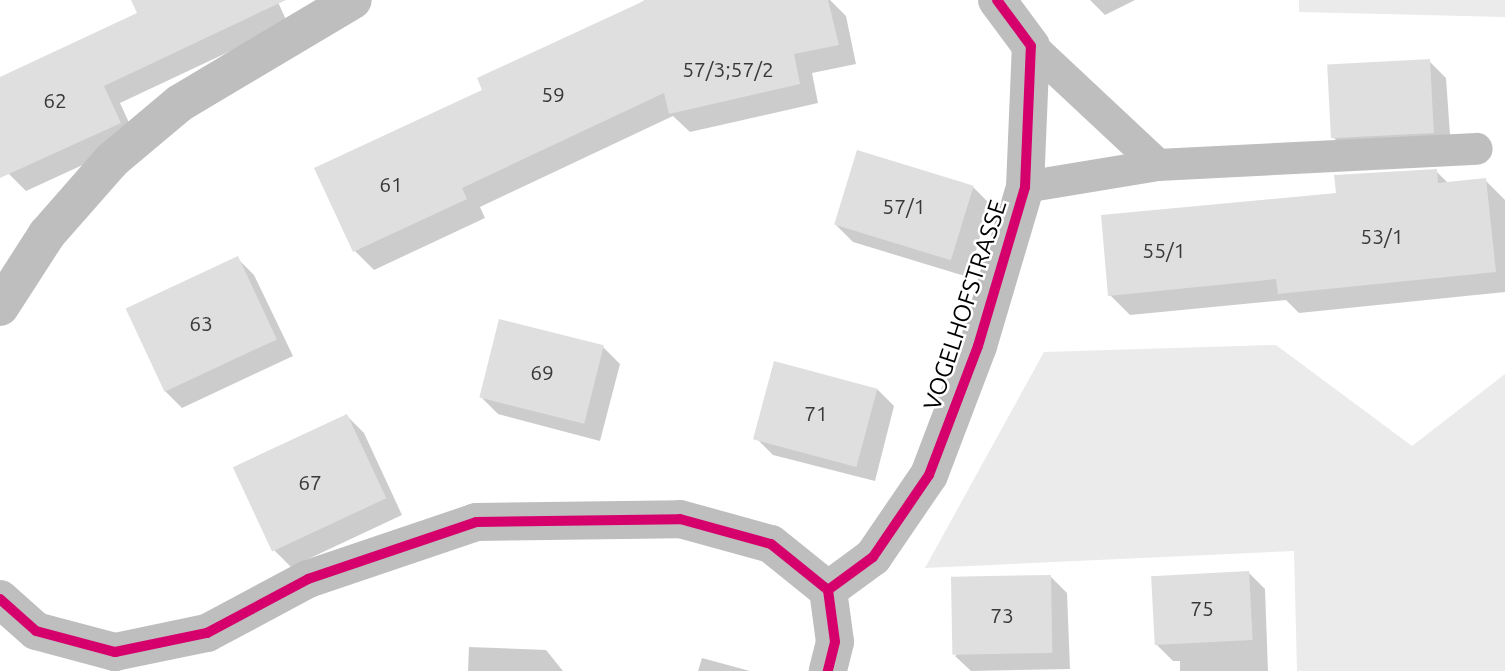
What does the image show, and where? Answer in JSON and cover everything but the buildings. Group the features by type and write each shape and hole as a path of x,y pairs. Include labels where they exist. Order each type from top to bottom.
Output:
{"street":[{"path":"0,307 47,234 112,160 180,103 353,0"},
{"path":"997,0 1031,46"},
{"name":"VOGELHOFSTRASSE","path":"828,590 873,557 929,475 978,346 1025,187 1031,46"},
{"path":"0,599 36,631 115,652 207,633 308,579 476,522 680,519 771,544 828,590 835,642 828,671"}],"lane":[{"path":"1031,46 1158,165"},
{"path":"1025,187 1158,165 1477,149"}],"shaded area":[{"path":"1299,0 1505,0 1505,17 1299,12"},
{"path":"1276,345 1412,446 1505,374 1505,671 1297,671 1294,551 925,568 1044,352"}],"cycle path":[{"path":"828,590 873,557 929,475 978,346 1025,187 1031,46 997,0"},
{"path":"0,599 36,631 115,652 207,633 308,579 476,522 680,519 771,544 828,590 835,642 828,671"}]}
